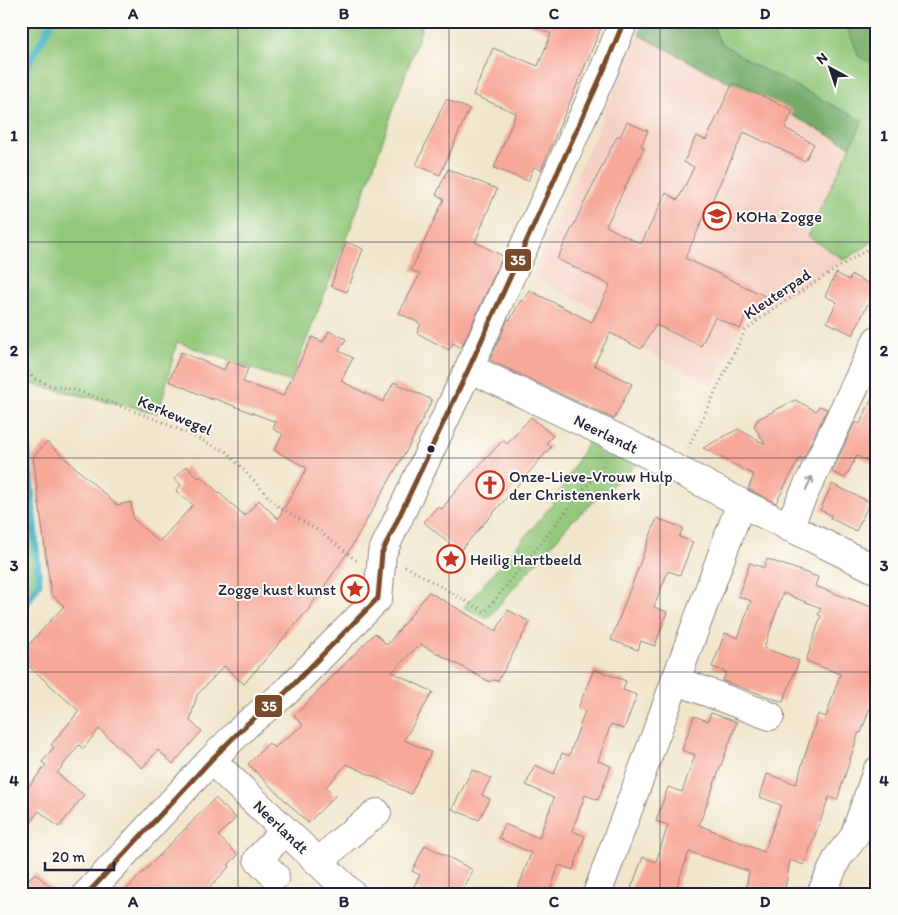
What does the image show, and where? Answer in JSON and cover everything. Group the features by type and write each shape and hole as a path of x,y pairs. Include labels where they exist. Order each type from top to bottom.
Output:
{"street":[{"path":"87,894 211,760 247,724 285,693 378,598 382,552 469,368 603,72 624,21"},
{"path":"788,527 877,340"},
{"name":"Neerlandt","path":"469,368 623,441 788,527 877,570"},
{"path":"596,894 741,503"},
{"path":"675,680 770,716"},
{"name":"Neerlandt","path":"211,760 352,894"},
{"path":"821,894 838,858 854,837 877,771"},
{"path":"319,864 341,841 377,813"},
{"path":"275,876 258,858 285,831"}],"path":[{"path":"21,40 30,21"},
{"name":"Kleuterpad","path":"678,469 744,331 770,311 877,243"},
{"name":"Kerkewegel","path":"21,264 26,274 23,355 28,373 35,379 53,386 76,390 163,422 227,452 276,505 322,533 381,579"},
{"path":"382,552 485,612 623,441"}],"shaded area":[{"name":"KOHa Zogge","path":"639,35 733,83 761,95 850,146 839,170 877,239 765,311 759,307 754,319 746,315 713,385 610,333 597,310 532,276"}],"green space":[{"path":"21,21 424,21 369,180 290,382 177,342 159,413 30,384 23,395 39,583 21,616"},
{"path":"643,21 711,21 720,42 751,63 863,121 850,146 639,35"},
{"path":"711,21 810,21 820,25 846,24 859,57 877,65 877,239 845,260 807,236 863,121 751,63 720,42"},
{"path":"810,21 877,21 877,65 859,57 846,24 820,25"},
{"path":"599,422 655,448 573,520 487,619 464,607 552,505"}],"building":[{"path":"520,21 604,21 541,170 534,167 528,181 494,168 516,113 473,95 493,48 538,66 551,34"},
{"path":"733,83 793,110 785,128 814,144 805,161 744,132 685,258 765,296 754,319 746,315 740,329 715,317 701,346 656,325 641,349 610,333 594,365 632,384 614,419 490,360 508,319 510,320 529,290 592,322 610,285 557,259 609,152 618,135 620,137 627,122 648,131 641,146 644,148 606,226 641,244 666,193 678,200 694,167 684,162 696,136 706,140"},
{"path":"446,99 469,109 440,175 416,165"},
{"path":"448,169 497,189 475,242 503,256 461,348 453,343 449,350 417,333 421,324 399,313 420,274 411,270 444,199 436,195"},
{"path":"346,242 363,249 347,292 331,286"},
{"path":"836,273 849,280 852,275 876,287 853,335 827,322 837,302 825,296"},
{"path":"329,331 346,339 339,351 353,358 341,381 383,402 394,382 432,400 409,446 350,549 308,610 244,684 224,666 197,695 190,721 202,731 173,764 158,750 142,768 99,729 83,749 79,745 57,773 84,795 59,827 39,811 21,835 21,796 46,765 42,762 54,747 51,745 79,711 21,659 21,653 64,606 51,594 33,457 47,442 117,505 131,502 133,519 159,542 193,505 176,491 181,485 174,479 186,466 245,516 259,500 278,519 307,468 274,450 283,434 273,429 276,422 213,398 213,400 169,381 181,352 224,370 228,361 248,368 243,382 283,396 312,337 323,342"},
{"path":"877,387 877,465 857,456 845,478 832,472 855,422 860,424"},
{"path":"795,400 816,411 819,406 827,409 803,459 800,457 776,503 748,489 754,475 703,448 738,429 765,444 754,426 758,419"},
{"name":"Onze-Lieve-Vrouw Hulp der Christenenkerk","path":"531,417 553,436 546,443 551,447 459,552 424,522 437,507 442,509 454,493 503,440 507,444"},
{"path":"832,484 870,502 856,531 830,518 831,515 820,510"},
{"path":"657,518 683,528 679,537 693,542 680,575 668,571 654,607 667,612 655,646 641,641 638,650 611,640"},
{"path":"767,559 818,577 815,586 877,609 877,687 861,733 859,732 837,800 829,797 804,865 790,860 784,894 745,894 749,871 689,852 674,894 629,894 643,857 656,862 668,825 656,821 668,787 682,792 695,755 682,750 694,716 708,721 711,713 737,722 699,825 764,852 781,805 760,797 767,774 796,784 818,714 826,717 840,674 806,661 821,616 818,615 821,608 783,593 764,648 799,661 783,702 723,681 726,672 712,667 725,633 738,638 751,601 738,596 750,563 764,568"},
{"path":"429,592 496,631 508,610 530,622 498,681 492,680 490,682 420,644 392,672 433,692 404,740 431,752 411,794 347,764 326,787 335,796 308,823 248,764 269,743 274,748 303,725 294,716 375,633 387,645"},
{"path":"594,669 626,681 623,690 637,695 624,729 611,724 598,761 611,766 598,800 585,795 572,831 585,836 573,870 559,865 549,894 516,894 531,853 499,838 504,824 539,838 554,798 526,785 535,765 554,774 562,753 569,756 585,711 578,708"},
{"path":"472,770 491,778 482,795 490,799 479,820 452,809"},
{"path":"215,798 236,818 218,836 238,855 203,894 122,894"},
{"path":"425,845 473,870 461,894 425,894 413,888 420,875 412,871"},
{"path":"35,873 58,894 21,894 21,887"}],"waterway":[{"path":"21,78 52,21"},
{"path":"21,613 39,583 23,395"}],"transit line":[{"name":"35","path":"87,894 211,760 247,724 285,693 378,598 382,553 469,368 603,72 624,21"}],"place":[{"name":"KOHa Zogge","path":"717,216"},
{"name":"Onze-Lieve-Vrouw Hulp der Christenenkerk","path":"490,485"},
{"name":"Heilig Hartbeeld","path":"451,559"},
{"name":"Zogge kust kunst","path":"355,589"}]}
